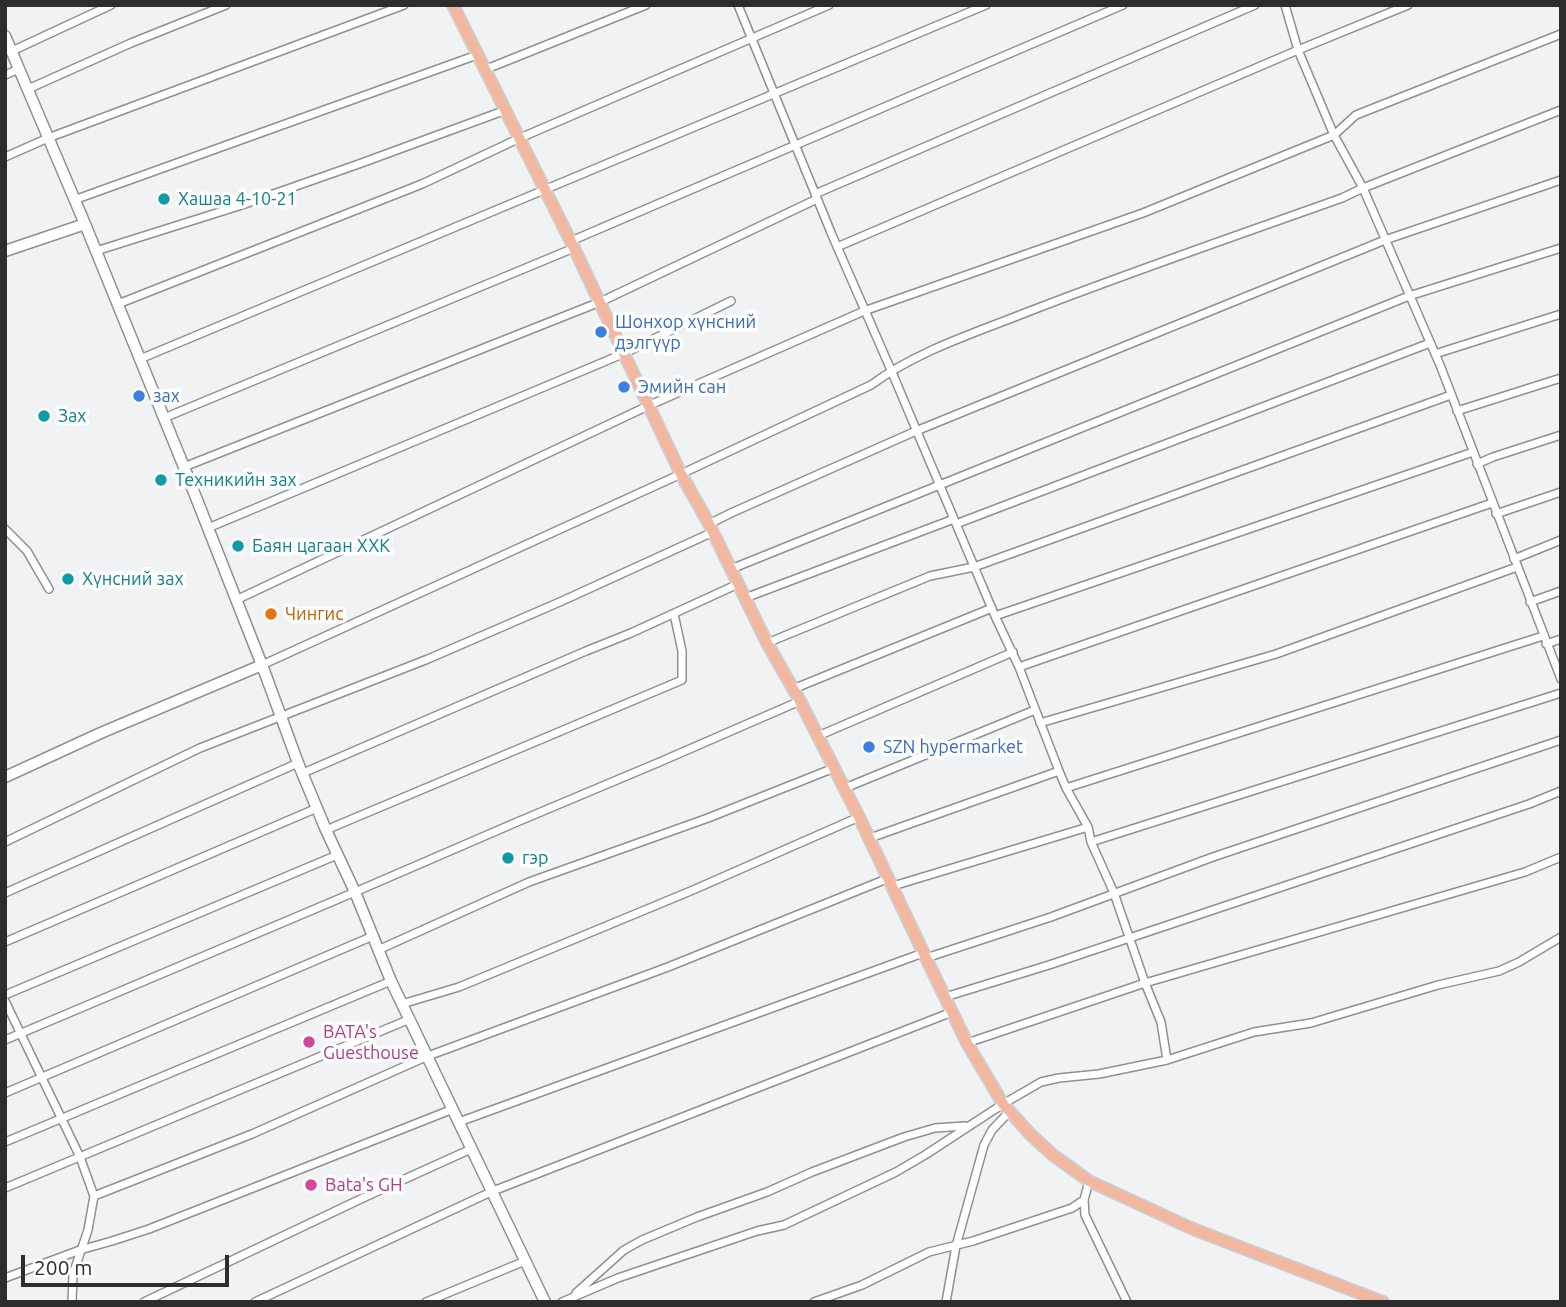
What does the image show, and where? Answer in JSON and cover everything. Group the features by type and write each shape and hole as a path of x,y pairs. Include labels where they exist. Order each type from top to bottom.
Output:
{"main road":[{"path":"453,5 625,353 681,474 845,788 967,1042 1007,1107 1053,1156 1088,1181 1194,1229 1383,1302"},
{"path":"5,36 184,467 262,665 279,716 326,830 355,892 391,981 545,1302"},
{"path":"5,251 85,224"},
{"path":"5,777 103,732 262,665"}],"street":[{"path":"12,51 111,5"},
{"path":"28,89 131,43 226,5"},
{"path":"5,157 48,138 404,5"},
{"path":"484,70 646,5"},
{"path":"738,5 864,311 1020,667 1066,788 1088,827 1091,842 1114,893 1161,1022 1167,1060"},
{"path":"117,304 422,184 520,138 829,5"},
{"path":"140,359 986,5"},
{"path":"164,418 572,245 795,145 1124,5"},
{"path":"184,467 600,302 816,196 1255,5"},
{"path":"1285,5 1298,50 1334,135 1363,188 1435,354 1561,679"},
{"path":"837,247 1408,5"},
{"path":"236,600 650,405 864,311 1143,213 1334,135 1356,114 1561,34"},
{"path":"74,200 477,55"},
{"path":"5,75 19,69"},
{"path":"96,251 255,201 506,110"},
{"path":"262,665 871,385 891,370 922,354 1088,289 1342,198 1561,110"},
{"path":"5,842 200,748 428,659 562,601 711,528 731,513 916,431 1385,240 1561,180"},
{"path":"731,569 1409,296 1561,248"},
{"path":"208,528 625,353 731,301"},
{"path":"1435,354 1561,314"},
{"path":"745,598 1430,343"},
{"path":"1457,411 1561,378"},
{"path":"767,643 930,576 974,567 1451,395"},
{"path":"1477,464 1561,435"},
{"path":"793,689 994,612 1473,452"},
{"path":"1496,514 1561,492"},
{"path":"1020,667 1492,503"},
{"path":"5,529 27,551 49,589"},
{"path":"1514,559 1561,540"},
{"path":"1040,723 1276,654 1517,567"},
{"path":"5,893 674,614 738,584"},
{"path":"1530,601 1561,591"},
{"path":"326,830 682,680 682,651 674,614"},
{"path":"1066,788 1543,636"},
{"path":"1546,644 1561,639"},
{"path":"818,736 1013,652"},
{"path":"1091,842 1561,693"},
{"path":"5,1040 800,701"},
{"path":"845,788 1035,710"},
{"path":"458,1122 924,956 1051,917 1221,854 1561,740"},
{"path":"379,950 529,882 708,818 834,768"},
{"path":"870,838 1059,771"},
{"path":"945,997 1130,938 1561,791"},
{"path":"5,942 317,808"},
{"path":"402,1004 459,987 693,890 859,817"},
{"path":"94,1196 252,1134 428,1056 891,882 1088,827"},
{"path":"5,995 337,855"},
{"path":"967,1042 1145,983 1525,872 1561,857"},
{"path":"5,1093 373,936"},
{"path":"562,1302 618,1278 757,1231 784,1225 896,1172 973,1124 1007,1107 1041,1082 1167,1060 1254,1032 1311,1023 1438,985 1499,971 1561,937"},
{"path":"5,1142 391,981"},
{"path":"5,1002 80,1157 94,1196 88,1230 73,1274 72,1302"},
{"path":"255,1302 493,1191 953,1012"},
{"path":"5,1188 410,1019"},
{"path":"946,1302 956,1245 984,1145 1007,1107"},
{"path":"5,1278 149,1228 453,1109"},
{"path":"573,1296 624,1250 642,1240 904,1137 935,1128 958,1128 973,1124"},
{"path":"144,1302 471,1149"},
{"path":"1088,1181 1083,1200 1085,1215 1127,1302"},
{"path":"818,1300 862,1285 929,1252 1072,1208 1083,1200"},
{"path":"426,1302 525,1261"}],"place":[{"name":"Хашаа 4-10-21","path":"164,199"},
{"name":"Шонхор хүнсний дэлгүүр","path":"601,332"},
{"name":"Эмийн сан","path":"624,387"},
{"name":"зах","path":"139,396"},
{"name":"Зах","path":"44,416"},
{"name":"Техникийн зах","path":"161,480"},
{"name":"Баян цагаан ХХК","path":"238,546"},
{"name":"Хүнсний зах","path":"68,579"},
{"name":"Чингис","path":"271,614"},
{"name":"SZN hypermarket","path":"869,747"},
{"name":"гэр","path":"508,858"},
{"name":"BATA's Guesthouse","path":"309,1042"},
{"name":"Bata's GH","path":"311,1185"}]}
